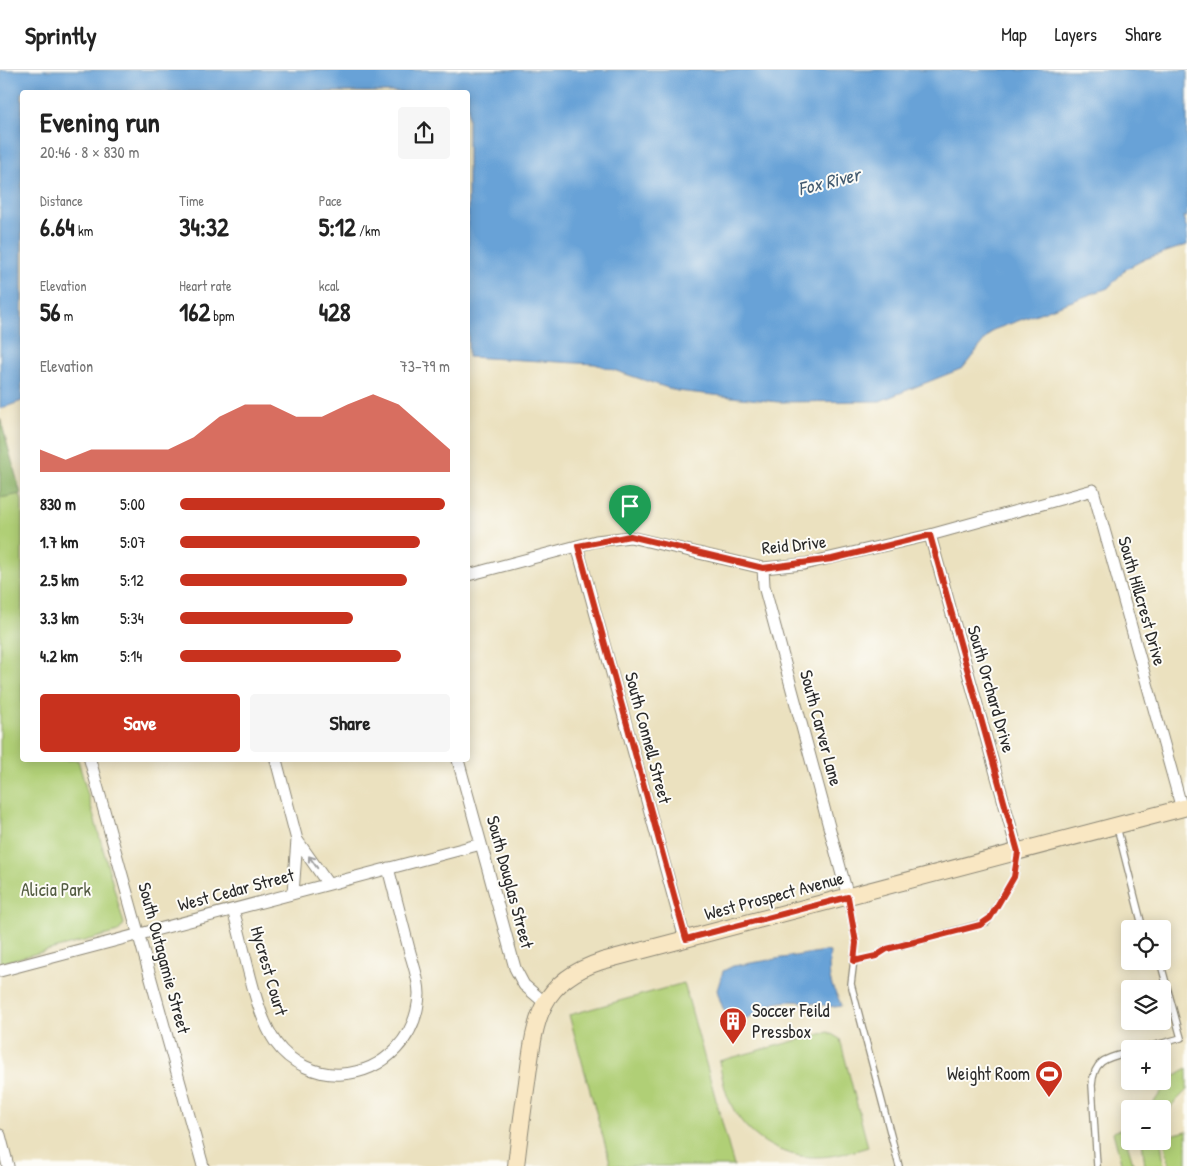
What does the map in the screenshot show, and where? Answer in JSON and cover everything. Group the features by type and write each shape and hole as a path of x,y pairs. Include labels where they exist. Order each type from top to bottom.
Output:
{"main road":[{"name":"West Prospect Avenue","path":"516,1166 532,1044 538,1016 557,987 584,968 686,939 1185,808"}],"street":[{"name":"Reid Drive","path":"470,574 578,546 630,536 763,568 832,559 930,535 1093,490"},
{"name":"South Hillcrest Drive","path":"1093,490 1185,808"},
{"name":"South Orchard Drive","path":"930,535 1018,852"},
{"name":"South Connell Street","path":"578,546 686,939"},
{"name":"South Carver Lane","path":"763,568 764,586 848,897"},
{"name":"South Outagamie Street","path":"91,762 140,934 203,1166"},
{"path":"277,762 297,840 293,893"},
{"name":"South Douglas Street","path":"459,762 517,973 529,990 545,1003"},
{"path":"297,840 328,884"},
{"name":"West Cedar Street","path":"0,971 481,844"},
{"name":"Hycrest Court","path":"233,910 263,1020 277,1046 296,1061 316,1071 338,1074 364,1070 383,1061 398,1049 411,1028 418,1004 418,981 388,868"},
{"path":"0,1135 8,1166"}],"lane":[{"path":"1117,826 1141,920"},
{"path":"854,961 876,956 887,949 986,922 1014,877 1018,852"},
{"path":"848,897 856,943 851,984 899,1166"},
{"path":"1163,970 1184,1037 1171,1041"},
{"path":"1097,1166 1092,1085 1093,1072 1101,1062 1121,1055"}],"green space":[{"name":"Alicia Park","path":"0,418 20,493 20,762 79,762 124,924 118,932 0,963"},
{"path":"0,418 20,494 0,498"},
{"path":"684,983 734,1166 611,1166 569,1015"},
{"path":"828,1032 840,1039 868,1147 842,1154 816,1157 803,1156 777,1149 754,1134 736,1114 726,1092 719,1061"},
{"path":"1187,1068 1187,1090 1171,1107 1171,1100 1155,1100 1162,1090 1171,1090 1171,1078"},
{"path":"1121,1130 1121,1150 1129,1150 1134,1166 1122,1166 1113,1132"},
{"path":"1187,1131 1187,1166 1170,1166 1166,1150 1171,1150 1171,1135"},
{"path":"1143,1150 1162,1150 1164,1166 1145,1166"}],"water":[{"name":"Fox River","path":"0,70 1187,70 1187,217 1183,217 1187,229 1187,245 1145,259 1126,269 1108,288 993,330 963,368 880,401 778,402 677,391 595,364 470,357 470,90 20,90 20,402 0,409"},
{"path":"825,951 830,952 830,979 841,1006 835,1007 794,1001 781,1002 770,1005 743,1020 736,1022 729,1018 723,1008 717,990 723,971 733,966"}],"place":[{"name":"Soccer Feild Pressbox","path":"733,1045"},
{"name":"Weight Room","path":"1049,1098"}],"route":[{"path":"930,535 1018,852 1014,877 986,922 887,949 876,956 854,961 855,931 848,897 686,939 578,546 596,541 630,536 763,568 832,559 930,535"}]}
